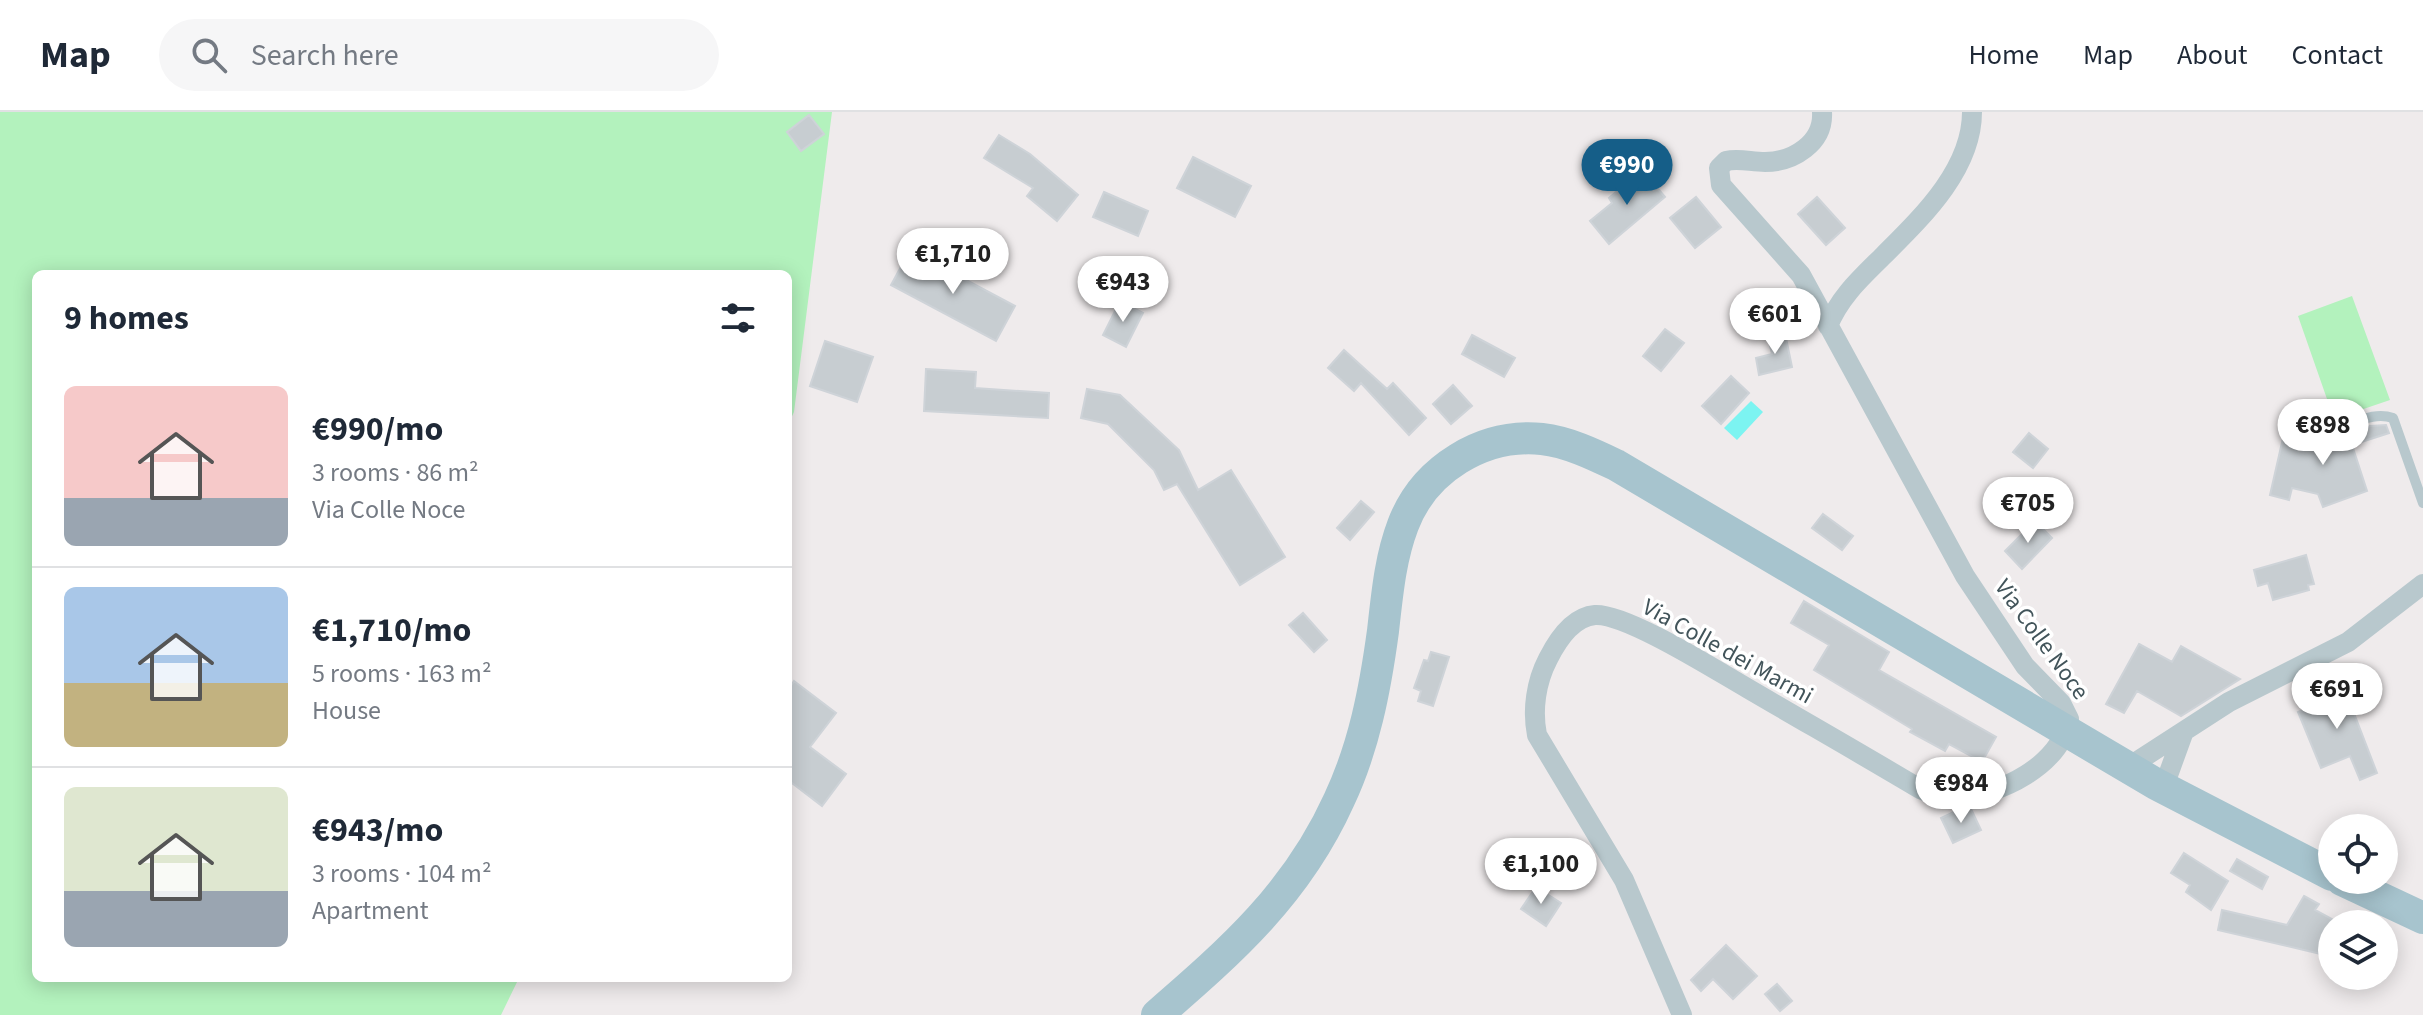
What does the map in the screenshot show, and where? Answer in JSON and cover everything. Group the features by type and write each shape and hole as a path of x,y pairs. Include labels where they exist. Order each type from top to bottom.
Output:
{"main road":[{"path":"1157,1015 1261,920 1291,884 1317,844 1346,785 1365,730 1392,564 1405,520 1423,491 1442,471 1469,453 1514,439 1544,440 1574,447 1603,459 1705,516 2163,789 2318,868"},
{"path":"2371,894 2423,918"}],"street":[{"name":"Via Colle Noce","path":"1822,112 1819,132 1809,145 1795,155 1767,162 1731,159 1722,164 1718,174 1721,185 1801,275 1975,592 2025,666 2065,708 2069,719 2065,731"},
{"path":"1828,326 1845,294 1910,227 1954,173 1969,144 1972,112"},
{"path":"2127,768 2252,690 2348,642 2423,584"},
{"name":"Via Colle dei Marmi","path":"1682,1015 1624,880 1537,735 1535,709 1543,670 1560,638 1579,621 1588,616 1604,616 1659,639 1920,789 1942,797 1971,795 2002,786 2024,775 2050,755 2065,731"},
{"path":"2163,789 2184,731"}],"lane":[{"path":"2327,430 2380,415 2393,418 2423,503"}],"green space":[{"path":"0,112 832,112 792,416 792,270 32,270 32,982 517,982 501,1015 0,1015"},
{"path":"2352,296 2390,400 2334,419 2298,316"}],"water":[{"path":"1751,401 1763,412 1737,440 1724,428"}],"building":[{"path":"809,115 824,134 801,151 787,132"},
{"path":"999,135 1030,154 1078,195 1057,221 1027,196 1033,188 984,158"},
{"path":"1193,157 1251,186 1235,217 1177,188"},
{"path":"1642,170 1665,197 1609,244 1590,221 1612,203 1609,198"},
{"path":"1104,192 1148,211 1138,236 1093,217"},
{"path":"1696,197 1721,227 1695,248 1670,218"},
{"path":"1817,197 1845,228 1826,245 1798,214"},
{"path":"910,250 1015,306 996,341 891,285"},
{"path":"1120,301 1143,313 1126,347 1103,335"},
{"path":"1665,329 1684,343 1661,371 1643,356"},
{"path":"1785,333 1792,367 1759,375 1756,358 1772,354 1768,337"},
{"path":"1472,335 1515,358 1504,377 1462,354"},
{"path":"825,341 873,357 857,402 810,386"},
{"path":"1344,350 1387,389 1393,383 1426,418 1409,435 1361,383 1354,391 1328,368"},
{"path":"926,369 976,372 975,388 1049,393 1048,418 924,411"},
{"path":"1731,376 1749,393 1721,424 1702,406"},
{"path":"1453,385 1472,406 1451,424 1433,404"},
{"path":"1087,389 1120,395 1179,450 1198,490 1231,470 1285,557 1240,585 1177,484 1164,490 1154,470 1108,424 1081,418"},
{"path":"2386,425 2389,433 2352,445 2367,491 2323,507 2318,494 2292,488 2289,500 2270,495 2283,438 2324,448 2327,438 2370,426"},
{"path":"2029,433 2048,449 2033,468 2013,452"},
{"path":"1361,501 1374,512 1350,540 1337,528"},
{"path":"1823,514 1853,536 1842,550 1812,528"},
{"path":"2035,521 2052,538 2022,569 2005,551"},
{"path":"2306,555 2314,584 2308,585 2309,590 2273,600 2268,583 2258,586 2254,570"},
{"path":"1804,601 1889,652 1879,670 1996,737 1982,762 1949,744 1945,751 1910,732 1912,729 1814,670 1829,645 1791,623"},
{"path":"1303,613 1327,640 1314,652 1289,625"},
{"path":"2139,644 2172,662 2181,646 2240,679 2181,716 2137,691 2124,713 2106,704"},
{"path":"1431,652 1449,657 1433,706 1418,701 1421,691 1414,688 1424,660 1428,661"},
{"path":"2340,677 2377,773 2360,780 2350,756 2321,768 2298,712 2330,699 2323,683"},
{"path":"794,681 836,713 810,747 846,774 822,806 792,783"},
{"path":"1971,809 1981,830 1953,843 1941,818"},
{"path":"2184,853 2228,881 2211,910 2186,892 2190,885 2171,873"},
{"path":"2237,859 2268,877 2262,889 2230,871"},
{"path":"1536,887 1561,903 1546,926 1521,909"},
{"path":"2304,896 2319,904 2315,910 2318,912 2318,953 2218,930 2222,910 2287,925"},
{"path":"1726,945 1757,976 1733,999 1713,979 1701,991 1691,980"},
{"path":"1777,984 1792,1001 1780,1011 1765,994"}]}
